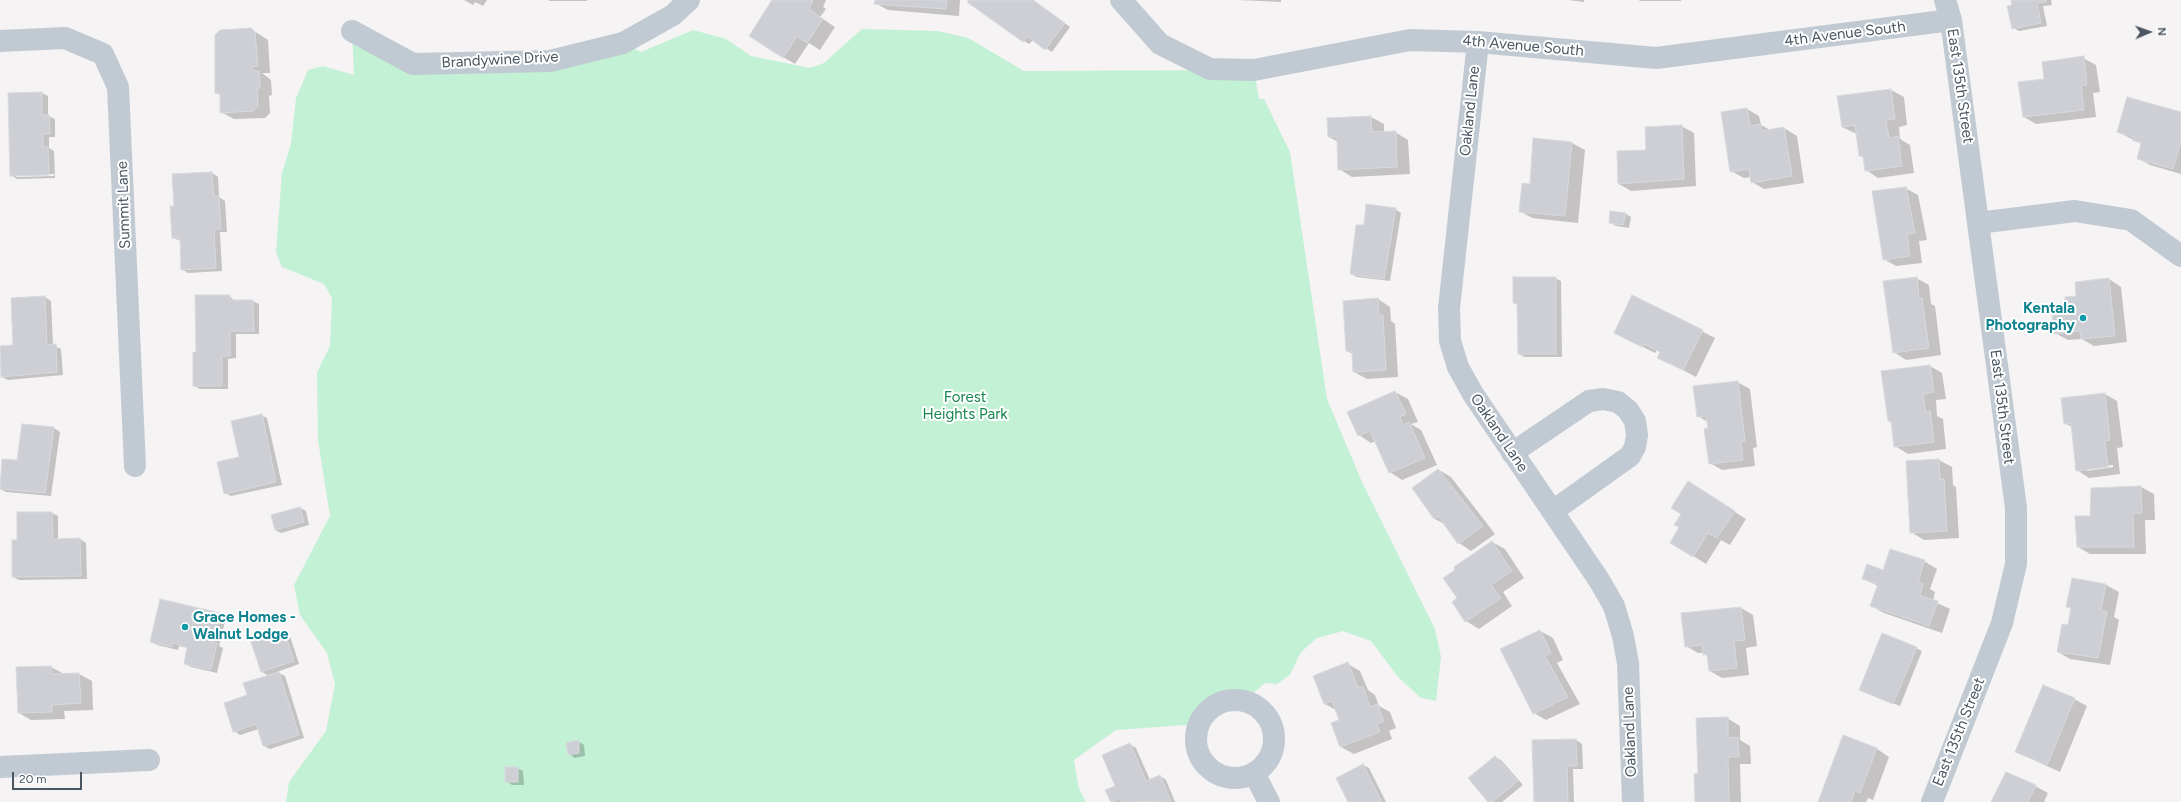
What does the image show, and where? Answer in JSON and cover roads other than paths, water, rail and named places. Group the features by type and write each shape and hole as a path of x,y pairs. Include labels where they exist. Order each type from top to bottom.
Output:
{"street":[{"name":"Brandywine Drive","path":"352,31 413,64 550,61 623,43 673,15 689,0"},
{"name":"4th Avenue South","path":"1121,0 1160,44 1210,69 1254,70 1410,40 1478,42 1656,58 1948,10"},
{"name":"East 135th Street","path":"1932,802 2002,623 2016,564 2016,508 1948,10"},
{"name":"Summit Lane","path":"0,41 65,38 103,54 118,87 135,466"},
{"name":"Oakland Lane","path":"1478,42 1449,308 1450,341 1458,367 1473,394 1512,454 1600,580 1614,606 1623,636 1628,663 1633,802"},
{"path":"1978,223 2075,211 2131,220 2181,256"},
{"path":"1512,454 1589,401 1603,399 1618,402 1628,410 1635,421 1637,435 1635,447 1630,456 1553,512"},
{"path":"0,767 149,760"},
{"path":"1255,775 1269,802"}],"place":[{"name":"Kentala Photography","path":"2083,318"},
{"name":"Grace Homes - Walnut Lodge","path":"185,627"}],"park label":[{"name":"Forest Heights Park","path":"965,406"}]}
